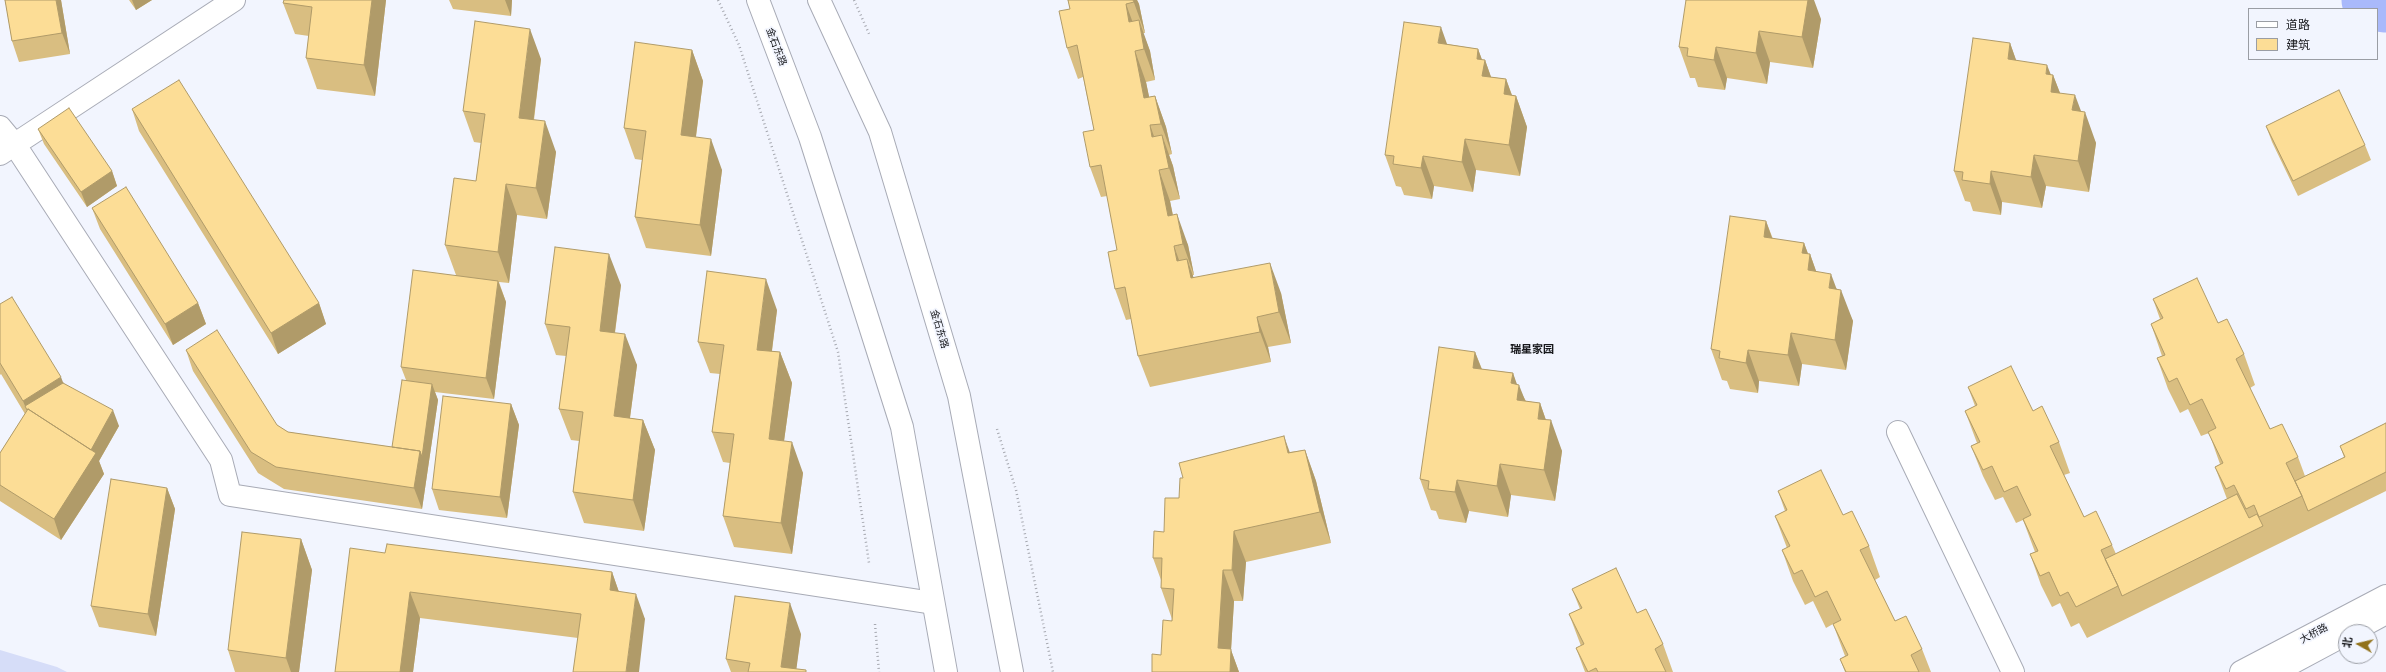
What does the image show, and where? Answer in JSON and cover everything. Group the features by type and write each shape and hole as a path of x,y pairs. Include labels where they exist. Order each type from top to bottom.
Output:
{"street":[{"path":"8,149 234,0"},
{"name":"金石东路","path":"758,0 810,137 902,427 946,672"},
{"name":"金石东路","path":"819,0 880,132 959,396 1012,672"},
{"path":"0,127 8,149 221,460 230,495 933,603"},
{"path":"1898,432 2013,672"},
{"name":"大桥路","path":"2242,672 2386,596"},
{"path":"2365,624 2386,613"},
{"name":"大桥路","path":"2275,672 2338,638"}],"path":[{"path":"718,0 739,45 838,352 873,593 879,672"}],"shaded area":[{"path":"0,650 57,667 67,672 0,672"}],"building":[{"path":"5,0 56,0 62,33 12,41"},
{"path":"284,0 372,0 364,65 306,58 312,7 283,3"},
{"path":"1068,0 1133,0 1134,2 1126,4 1129,22 1139,20 1144,49 1135,51 1144,98 1155,96 1161,124 1150,125 1152,137 1162,135 1169,168 1159,170 1168,216 1177,214 1183,244 1174,246 1177,261 1187,259 1191,278 1270,263 1279,312 1257,317 1260,332 1138,356 1125,287 1115,289 1108,252 1117,250 1101,165 1090,167 1083,132 1094,130 1077,45 1067,48 1059,11 1070,9"},
{"path":"1686,0 1808,0 1802,37 1759,31 1756,53 1716,47 1714,60 1687,56 1688,48 1679,47"},
{"path":"475,21 530,29 519,118 545,121 536,188 506,184 498,252 445,245 454,178 476,181 485,114 463,111"},
{"path":"1404,22 1441,27 1438,43 1478,49 1477,59 1485,60 1482,76 1506,79 1504,94 1516,96 1509,145 1465,139 1462,162 1423,156 1421,168 1393,164 1394,156 1385,155"},
{"path":"1973,38 2010,43 2008,59 2047,65 2046,74 2053,75 2051,92 2075,95 2072,110 2085,112 2078,161 2034,155 2031,177 1991,171 1990,184 1962,180 1963,172 1954,171"},
{"path":"635,42 692,50 681,135 711,139 700,225 635,217 646,131 624,128"},
{"path":"179,80 319,303 271,333 132,109"},
{"path":"2339,90 2365,145 2293,181 2266,126"},
{"path":"69,108 112,171 81,192 38,129"},
{"path":"126,187 198,303 165,324 92,208"},
{"path":"1730,216 1766,221 1764,237 1804,243 1802,253 1810,254 1808,270 1831,274 1829,288 1841,290 1835,340 1791,333 1788,355 1748,350 1746,363 1719,358 1720,351 1711,349"},
{"path":"555,247 609,254 600,331 625,334 614,416 643,420 633,500 573,492 583,412 559,409 570,327 545,324"},
{"path":"413,270 498,281 486,378 401,367"},
{"path":"707,271 766,279 757,350 780,352 769,439 792,442 781,523 723,516 734,434 712,432 724,345 698,342"},
{"path":"2197,278 2218,323 2227,319 2244,354 2236,359 2270,429 2282,424 2298,457 2286,463 2302,496 2259,517 2254,505 2246,509 2234,485 2226,489 2215,467 2223,463 2208,432 2216,428 2202,399 2190,405 2177,378 2169,382 2157,358 2165,355 2151,324 2163,318 2153,299"},
{"path":"12,297 61,377 23,401 0,363 0,304"},
{"path":"217,330 277,425 288,432 420,451 414,488 276,467 251,452 186,350"},
{"path":"1439,347 1475,352 1473,368 1513,373 1511,383 1519,385 1517,400 1540,403 1538,419 1551,420 1544,470 1500,464 1497,486 1457,480 1455,492 1428,489 1429,481 1420,479"},
{"path":"2011,366 2033,411 2042,406 2059,442 2050,446 2084,517 2096,511 2112,545 2101,550 2118,586 2076,607 2068,592 2060,596 2049,572 2040,576 2030,554 2038,551 2023,519 2031,515 2017,486 2004,492 1992,466 1983,470 1971,446 1980,442 1965,411 1977,405 1968,387"},
{"path":"402,380 432,384 422,457 420,451 392,447"},
{"path":"63,383 113,410 91,450 28,409 27,410 25,406"},
{"path":"443,396 511,404 500,497 432,489"},
{"path":"28,409 96,453 54,519 0,485 0,453"},
{"path":"2386,423 2386,472 2308,511 2295,481 2345,457 2340,446"},
{"path":"1284,436 1288,453 1305,450 1320,512 1234,531 1232,570 1223,570 1218,648 1231,649 1230,672 1152,672 1152,654 1161,655 1163,620 1172,621 1174,589 1161,588 1162,558 1153,558 1154,531 1164,532 1165,498 1179,498 1180,478 1183,478 1179,463"},
{"path":"1821,470 1843,515 1852,511 1869,546 1860,550 1895,621 1906,616 1922,649 1911,655 1919,672 1846,672 1840,659 1848,655 1833,624 1841,620 1827,591 1815,597 1802,570 1794,574 1782,550 1790,546 1775,516 1787,510 1778,491"},
{"path":"111,479 167,488 148,614 91,606"},
{"path":"2237,494 2249,518 2257,514 2263,526 2122,596 2105,559"},
{"path":"242,532 301,539 286,658 228,650"},
{"path":"387,544 612,572 610,590 636,594 626,672 573,672 581,614 410,592 400,672 335,672 350,548 385,553"},
{"path":"1616,568 1637,613 1646,609 1663,644 1655,649 1666,672 1598,672 1596,668 1588,672 1576,648 1584,644 1569,614 1582,608 1572,589"},
{"path":"735,596 790,603 781,667 806,670 806,672 748,672 750,663 726,659"}],"waterway":[{"path":"2372,0 2386,2"}],"district":[{"name":"瑞星家园","path":"1532,350"}]}
